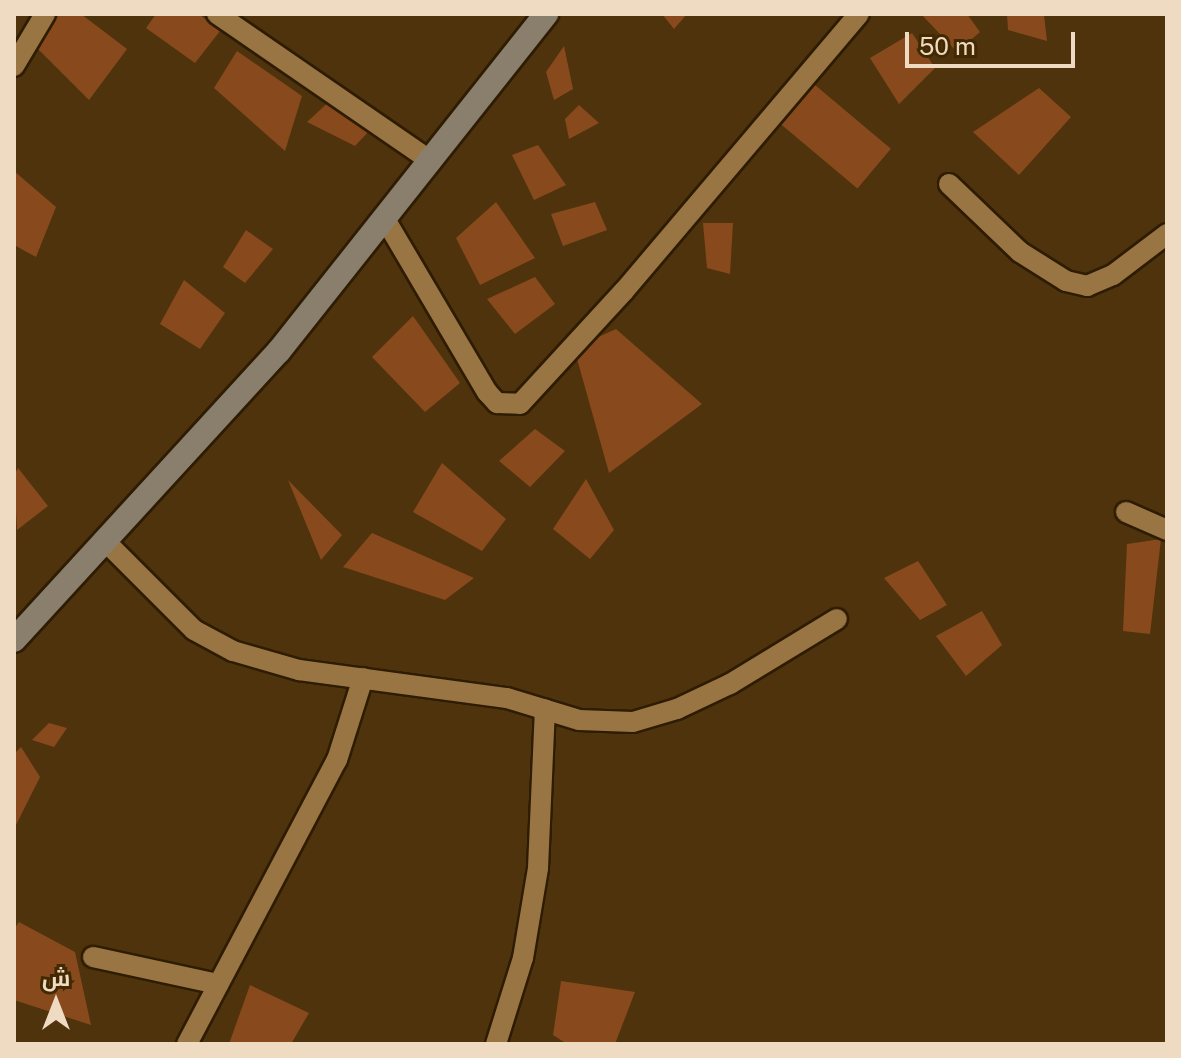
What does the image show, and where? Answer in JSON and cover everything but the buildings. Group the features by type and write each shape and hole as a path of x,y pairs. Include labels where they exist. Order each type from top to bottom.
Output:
{"main road":[{"path":"14,640 107,543 279,351 546,14"}],"street":[{"path":"14,66 45,14"},
{"path":"217,14 431,161"},
{"path":"385,219 487,392 497,403 520,404 624,291 859,14"},
{"path":"949,184 1020,252 1066,281 1087,286 1113,275 1167,234"},
{"path":"1126,512 1167,530"},
{"path":"107,543 194,630 233,651 299,670 450,688 545,709 579,720 633,722 677,709 730,684 837,619"},
{"path":"187,1044 337,760 363,678"},
{"path":"496,1044 523,958 538,868 545,709"},
{"path":"93,957 218,984"}]}
